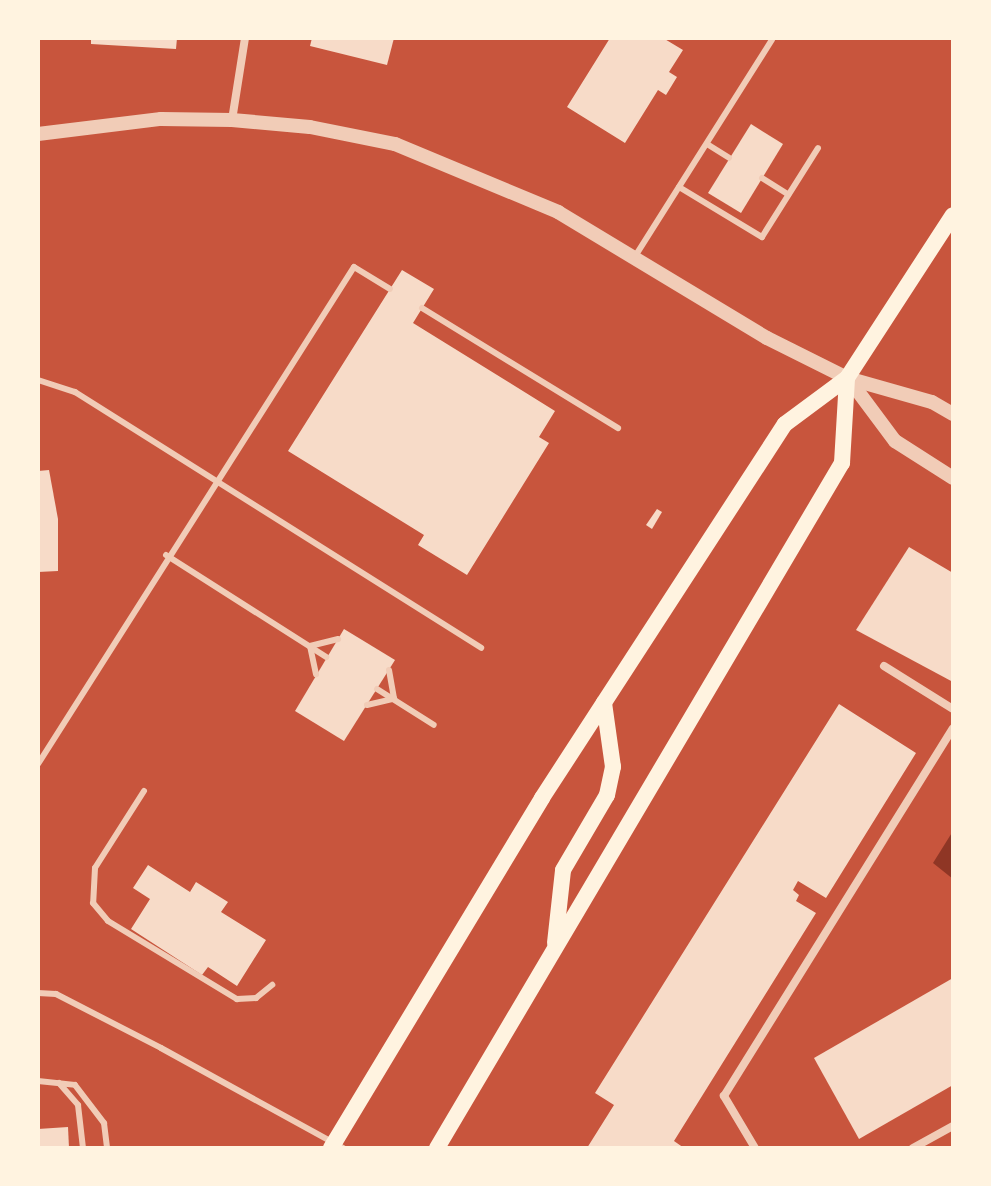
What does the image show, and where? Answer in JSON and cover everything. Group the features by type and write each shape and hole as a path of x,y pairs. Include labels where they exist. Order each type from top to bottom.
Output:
{"main road":[{"path":"336,1146 604,703 785,424 847,378 953,215"},
{"path":"437,1148 842,463 847,378"},
{"path":"554,950 563,870 607,795 613,767 604,703"}],"street":[{"path":"232,120 245,38"},
{"path":"38,134 161,119 232,120 325,129 395,144 558,212 767,338 847,378 932,402 953,414"},
{"path":"847,378 895,441 953,478"},
{"path":"884,666 953,709"},
{"path":"755,1148 724,1096 953,728"},
{"path":"913,1148 953,1126"}],"lane":[{"path":"634,258 772,40"},
{"path":"707,144 729,158"},
{"path":"679,187 762,237 818,148"},
{"path":"762,178 788,194"},
{"path":"38,764 166,555 354,267 390,289"},
{"path":"422,308 618,428"},
{"path":"38,380 75,392 481,648"},
{"path":"166,555 326,657"},
{"path":"310,646 338,639"},
{"path":"310,646 316,674"},
{"path":"389,670 394,699"},
{"path":"377,689 434,725"},
{"path":"367,705 394,699"},
{"path":"144,791 95,868 93,903 108,921 237,999 256,998 272,985"},
{"path":"38,993 56,994 161,1048 336,1146"},
{"path":"38,1081 75,1085 104,1123 107,1148"},
{"path":"59,1083 78,1105 83,1148"}],"shaded area":[{"path":"953,831 953,879 933,863"}],"building":[{"path":"91,38 177,38 176,49 91,44"},
{"path":"312,38 394,38 387,65 310,46"},
{"path":"610,38 663,38 683,50 669,72 677,77 666,95 658,90 625,143 567,107"},
{"path":"751,124 783,144 741,213 708,193"},
{"path":"402,270 434,289 413,323 555,411 539,437 549,443 467,575 418,545 424,535 288,451"},
{"path":"49,470 58,519 58,571 38,572 38,471"},
{"path":"657,509 662,512 652,529 646,525"},
{"path":"909,547 953,573 953,682 856,630"},
{"path":"344,629 395,660 344,741 295,711"},
{"path":"839,704 916,753 826,898 798,881 793,890 799,895 796,901 816,913 674,1141 684,1148 587,1148 614,1105 595,1093"},
{"path":"148,865 190,892 196,882 228,902 221,912 266,940 237,986 208,967 202,975 131,929 150,899 133,888"},
{"path":"953,978 953,1085 859,1139 814,1058"},
{"path":"68,1127 69,1148 38,1148 38,1129"}]}
